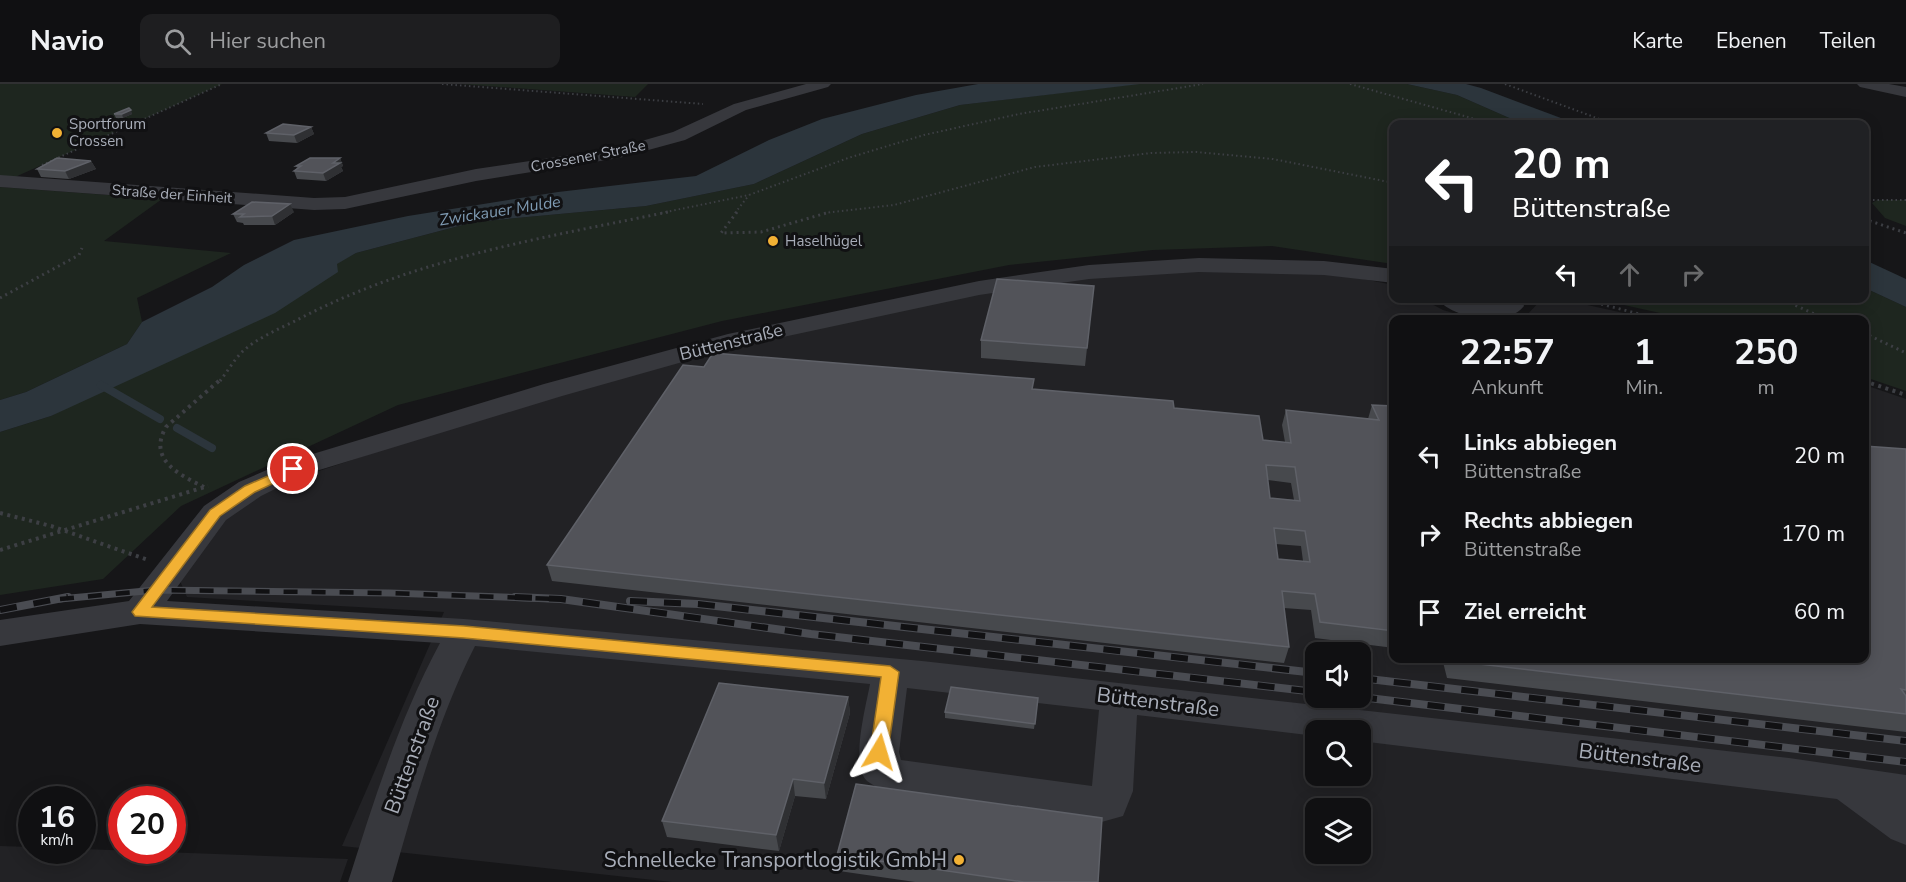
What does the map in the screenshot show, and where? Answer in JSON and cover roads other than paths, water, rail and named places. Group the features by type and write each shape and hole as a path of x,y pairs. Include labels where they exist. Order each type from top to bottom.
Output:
{"street":[{"name":"Crossener Straße","path":"345,203 476,176 619,153 679,136 740,107 823,84"},
{"path":"1873,85 1906,92"},
{"name":"Straße der Einheit","path":"2,181 314,204 345,203"},
{"name":"Büttenstraße","path":"140,612 215,513 250,489 293,469 553,390 728,341 979,288 1089,272 1199,265 1324,268 1389,275"},
{"path":"1458,303 1466,307 1492,312 1505,311 1512,306 1511,303"},
{"name":"Büttenstraße","path":"0,633 140,612 464,632 890,672 1119,697 1789,775 1906,792"},
{"name":"Büttenstraße","path":"370,882 409,753 443,670 464,632"},
{"path":"890,672 879,752 880,768 893,776 1098,805 1108,803 1112,791 1119,697"},
{"name":"Büttenstraße","path":"1850,785 1906,826"}],"water":[{"name":"Zwickauer Mulde","path":"978,84 1140,84 960,105 862,134 754,184 646,206 474,222 356,253 337,264 338,272 275,313 51,416 0,432 0,400 26,392 127,344 142,322 212,287 244,265 294,240 408,216 558,192 696,176 769,140 822,119 916,95"},
{"path":"1407,84 1466,84 1566,120 1514,120 1457,95"},
{"path":"1869,262 1906,279 1906,307 1869,290"}],"waterway":[{"path":"101,385 160,419"},
{"path":"177,428 212,448"}],"railway":[{"path":"60,599 156,590 390,593 558,599"},
{"path":"0,610 68,597"},
{"path":"515,597 561,599 811,634 1305,691"},
{"path":"630,601 698,604 1305,672"},
{"path":"1371,679 1906,741"},
{"path":"1371,698 1906,762"}],"place":[{"name":"Sportforum Crossen","path":"57,133"},
{"name":"Haselhügel","path":"773,241"},
{"name":"Schnellecke Transportlogistik GmbH","path":"959,860"}]}
